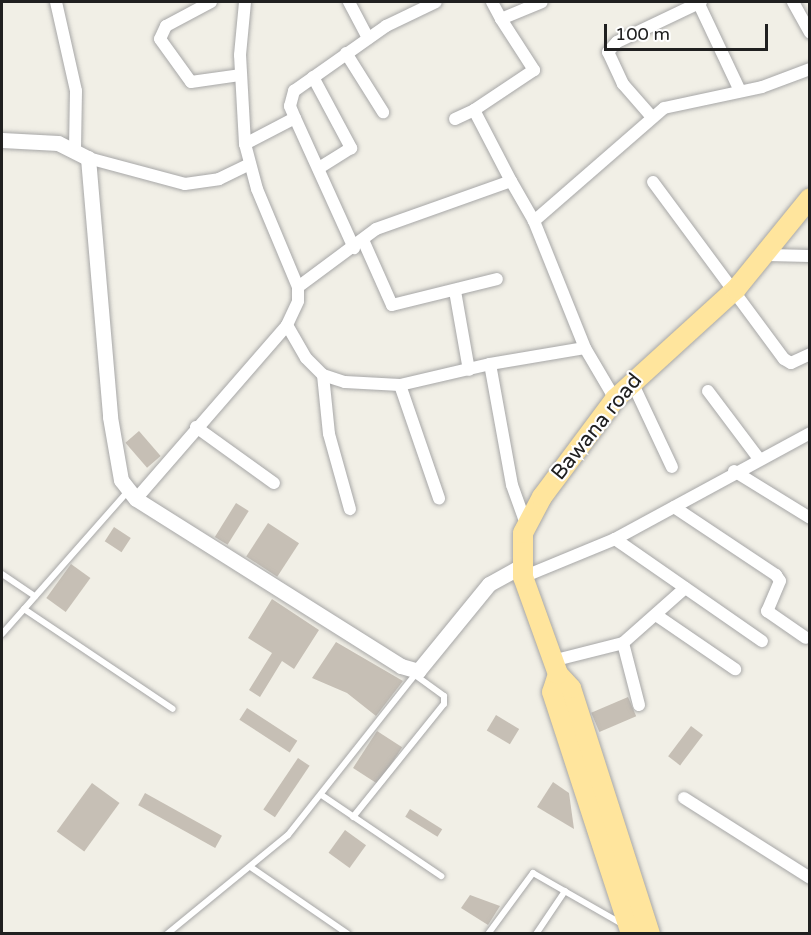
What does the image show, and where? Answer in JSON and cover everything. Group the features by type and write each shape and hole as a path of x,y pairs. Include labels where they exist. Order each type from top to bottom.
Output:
{"main road":[{"name":"Bawana road","path":"526,524 631,380 736,289 768,255 810,198"},
{"path":"526,524 523,572 555,668 552,692 607,833 639,930"}],"street":[{"path":"56,2 76,91 75,148"},
{"path":"210,2 166,26 160,39 192,81 240,75"},
{"path":"132,495 196,427 294,315 298,287 249,164 245,144 240,75 244,2"},
{"path":"349,2 368,38"},
{"path":"436,2 368,38 313,77 290,97 295,118 319,168 392,305 497,279"},
{"path":"455,119 474,110 534,70 501,20 492,2"},
{"path":"501,20 542,2"},
{"path":"651,116 623,84 608,52 617,42 699,2 740,90"},
{"path":"793,2 810,33"},
{"path":"346,53 383,112"},
{"path":"534,221 651,116 673,104 740,90 810,69"},
{"path":"313,77 351,148 319,168"},
{"path":"474,110 534,221 585,348 615,399"},
{"path":"245,144 295,118"},
{"path":"2,140 75,148 88,158 185,184 219,179 249,164"},
{"path":"88,158 110,417 132,495 401,666 416,673 489,584 615,539 734,471 810,433"},
{"path":"298,287 393,222 512,181"},
{"path":"653,182 736,289 784,359 791,363 810,354"},
{"path":"768,255 810,256"},
{"path":"455,291 470,370"},
{"path":"286,325 323,375 329,434 350,509"},
{"path":"323,375 400,385 490,364 585,348"},
{"path":"490,364 512,485 526,524"},
{"path":"631,380 672,467"},
{"path":"400,385 439,498"},
{"path":"708,391 759,459"},
{"path":"196,427 274,483"},
{"path":"734,471 810,518"},
{"path":"674,507 776,575 780,581 767,611 808,637"},
{"path":"615,539 762,641"},
{"path":"555,668 623,643 685,588"},
{"path":"656,615 735,669"},
{"path":"623,643 639,705"},
{"path":"684,798 810,878"}],"lane":[{"path":"2,634 35,596 132,495"},
{"path":"2,574 35,596"},
{"path":"24,609 173,709"},
{"path":"171,932 252,868 322,796 416,673 444,696 444,705 353,816"},
{"path":"322,796 441,876"},
{"path":"252,868 348,933"},
{"path":"488,933 528,875 540,875 565,891 639,930"},
{"path":"536,933 565,891"}],"building":[{"path":"139,431 161,456 147,468 125,443"},
{"path":"236,503 249,511 228,545 215,537"},
{"path":"268,523 299,543 277,577 246,557"},
{"path":"114,527 131,538 122,552 105,541"},
{"path":"71,564 90,578 66,612 46,598"},
{"path":"272,599 319,630 294,669 282,661 260,697 249,690 272,653 248,638"},
{"path":"336,642 403,681 376,716 347,693 312,678"},
{"path":"628,697 636,716 599,732 591,713"},
{"path":"247,708 297,741 290,752 239,720"},
{"path":"496,715 519,729 510,744 487,730"},
{"path":"691,726 703,735 680,765 668,756"},
{"path":"377,731 402,747 378,784 353,768"},
{"path":"298,758 310,766 275,817 263,809"},
{"path":"553,782 569,793 574,829 537,807"},
{"path":"92,783 120,803 84,852 57,832"},
{"path":"145,793 222,836 215,848 138,805"},
{"path":"410,809 442,829 437,837 405,817"},
{"path":"345,830 366,845 350,868 329,853"},
{"path":"470,895 500,906 488,925 461,908"}]}
